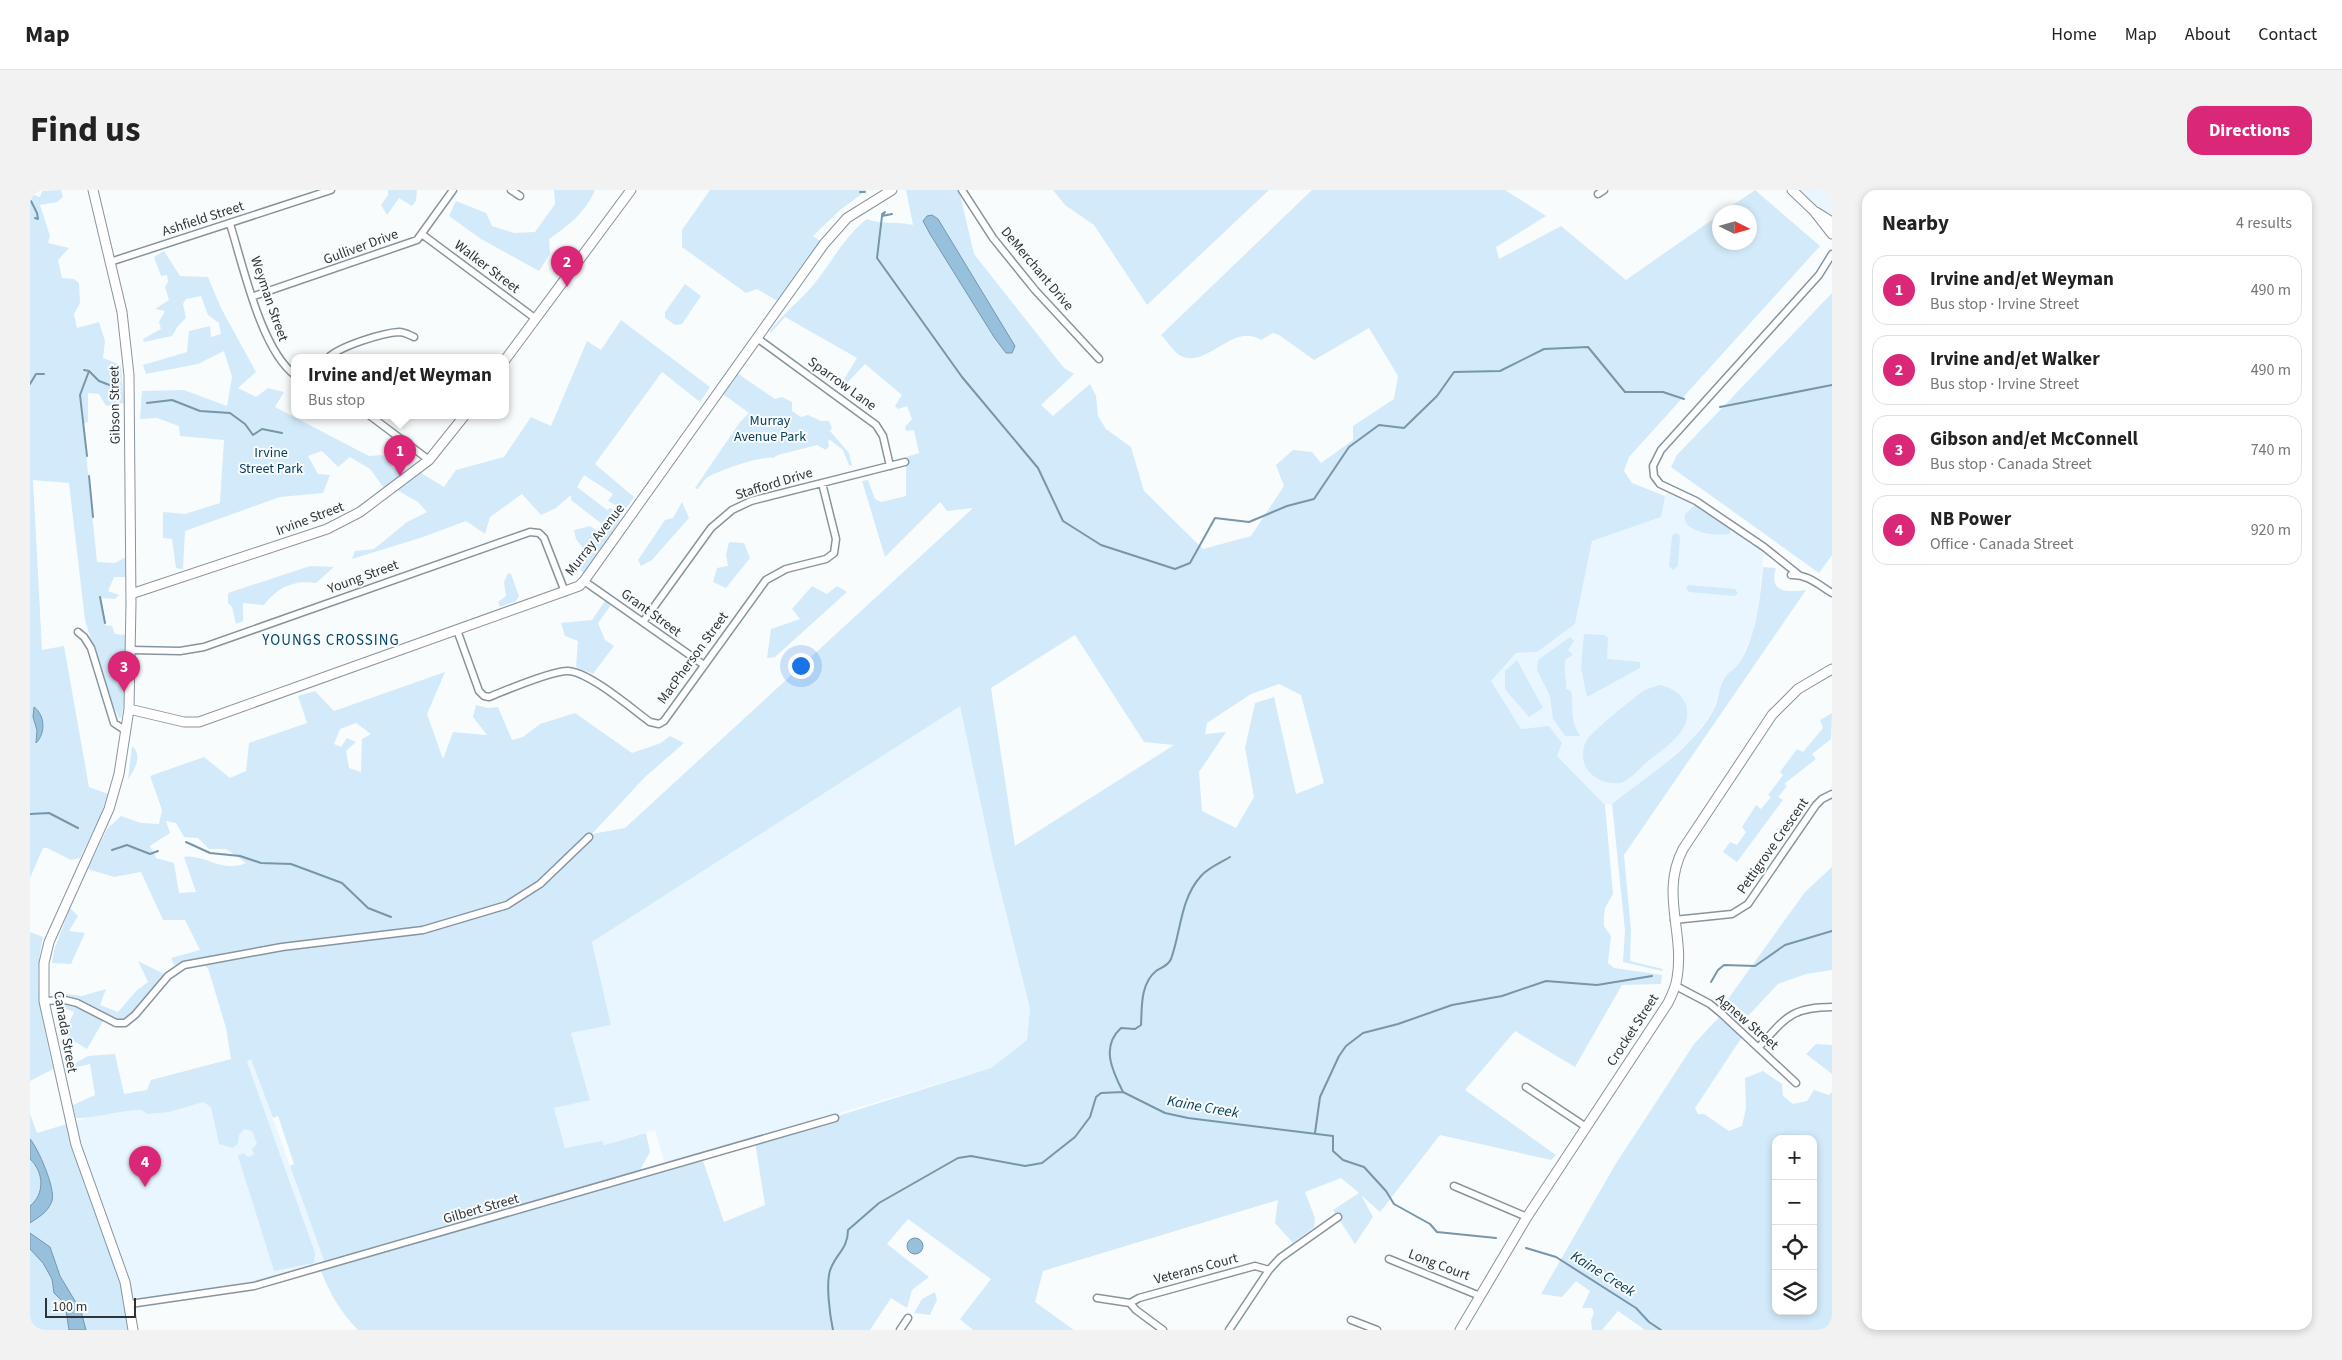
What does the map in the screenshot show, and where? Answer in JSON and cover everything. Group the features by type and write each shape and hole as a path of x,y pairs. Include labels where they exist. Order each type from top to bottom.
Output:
{"street":[{"name":"Gibson Street","path":"92,190 122,312 129,369 131,623"},
{"name":"Ashfield Street","path":"110,262 331,190"},
{"path":"423,235 453,190"},
{"path":"511,190 520,196"},
{"path":"509,355 631,190"},
{"name":"Murray Avenue","path":"129,709 184,722 199,722 565,592 584,581 836,229 847,218 892,190"},
{"name":"DeMerchant Drive","path":"962,190 994,238 1035,290 1099,359"},
{"path":"1598,194 1604,190"},
{"path":"1792,190 1814,211 1832,234"},
{"path":"1814,211 1832,222"},
{"name":"Weyman Street","path":"230,224 271,346 283,365 291,372"},
{"name":"Gulliver Drive","path":"254,296 417,240 423,235"},
{"name":"Walker Street","path":"423,235 536,319"},
{"path":"1832,254 1819,275 1661,450 1653,466 1654,476 1660,484 1696,501 1764,547 1799,575 1832,594"},
{"path":"1819,275 1832,265"},
{"path":"333,354 338,350 400,332 414,338"},
{"name":"Sparrow Lane","path":"757,338 876,425 883,436 890,466"},
{"path":"374,419 429,460"},
{"name":"Irvine Street","path":"131,594 339,525 360,512 429,460 462,419"},
{"name":"Stafford Drive","path":"643,622 707,534 726,514 751,501 905,462"},
{"name":"MacPherson Street","path":"457,630 479,691 484,696 560,672 573,671 586,676 656,724 664,720 766,580 786,569 826,559 834,553 836,539 822,483"},
{"name":"Young Street","path":"131,650 180,651 204,647 530,532 539,533 544,538 565,592"},
{"path":"1791,575 1799,575"},
{"name":"Grant Street","path":"584,581 704,665"},
{"name":"Canada Street","path":"131,623 129,709 119,774 109,810 48,942 44,964 44,1000 76,1146 118,1259 130,1304 133,1330"},
{"path":"78,632 84,637 91,648 114,724 126,731"},
{"name":"Crocket Street","path":"1460,1330 1527,1216 1668,1003 1676,986 1678,956 1672,884 1678,858 1683,849 1772,715 1798,689 1832,669"},
{"name":"Pettigrove Crescent","path":"1674,920 1732,914 1740,911 1753,897 1816,805 1822,799 1832,794"},
{"path":"44,1000 65,1000 77,1003 116,1023 125,1022 135,1015 168,976 184,965 282,947 423,930 507,905 540,884 589,837"},
{"name":"Agnew Street","path":"1676,986 1710,1004 1796,1084"},
{"path":"1759,1048 1792,1013 1808,1008 1832,1007"},
{"path":"1526,1087 1586,1127"},
{"name":"Gilbert Street","path":"130,1304 254,1286 835,1118"},
{"path":"1454,1186 1527,1216"},
{"path":"1229,1330 1269,1270 1280,1258 1338,1217"},
{"name":"Long Court","path":"1389,1259 1468,1289 1480,1296"},
{"name":"Veterans Court","path":"1097,1298 1130,1303 1139,1298 1255,1266 1261,1266 1269,1270"},
{"path":"1130,1303 1136,1310 1163,1330"},
{"path":"900,1330 908,1318"},
{"path":"1351,1320 1377,1330"}],"shaded area":[{"path":"1792,190 1832,190 1832,222"},
{"path":"1669,490 1689,497 1764,547 1758,612 1752,634 1739,664 1726,676 1714,709 1693,738 1658,770 1612,804 1605,805 1557,756 1521,729 1491,681 1516,653 1537,652 1575,624 1592,541 1661,517 1665,496"},
{"path":"960,705 993,861 1030,1010 1027,1040 991,1068 666,1168 655,1130 603,1145 602,1141 565,1148 554,1108 590,1099 571,1033 611,1025 592,942"},
{"path":"251,1058 326,1266 254,1286 130,1304 70,1123 233,1071"}],"green space":[{"path":"30,190 31,194 40,197 42,191 61,190 63,197 57,202 40,205 50,236 48,243 69,248 58,260 62,278 74,279 79,283 80,303 74,314 77,328 99,322 105,341 103,358 121,365 124,403 106,406 99,394 88,393 88,422 83,424 97,562 115,563 126,557 125,577 114,577 108,591 119,595 115,599 101,598 105,625 112,626 115,634 126,635 126,688 121,718 119,718 106,690 85,620 69,483 33,480 42,650 64,646 89,787 108,794 101,814 80,858 71,860 47,848 43,848 30,878"},
{"path":"388,190 417,190 416,201 412,206 399,198 387,215 381,205 388,195"},
{"path":"554,190 595,190 582,212 549,239 550,254 539,271 481,239 449,216 456,201 486,213 492,226 514,233 535,232 555,204"},
{"path":"710,190 867,190 840,210 813,236 824,244 781,303 757,289 746,293 682,247 682,230"},
{"path":"906,190 959,190 974,254 1064,368 1074,374 1041,405 1053,416 1090,384 1096,396 1098,416 1106,429 1131,447 1144,491 1203,549 1251,536 1284,486 1276,465 1293,450 1312,452 1321,463 1353,440 1353,426 1394,399 1398,376 1369,328 1314,360 1279,335 1273,333 1261,340 1251,336 1241,336 1202,356 1193,358 1180,355 1161,335 1312,190 1505,190 1546,216 1496,247 1499,259 1561,226 1626,280 1712,220 1712,250 1757,250 1757,205 1733,205 1755,190 1820,246 1629,457 1624,471 1632,483 1665,496 1661,517 1592,541 1575,624 1537,652 1516,653 1491,681 1521,729 1549,726 1562,743 1557,756 1605,805 1613,894 1605,908 1604,916 1604,926 1611,936 1608,963 1614,968 1662,975 1661,984 1622,985 1575,1067 1515,1031 1465,1090 1556,1155 1551,1160 1440,1135 1380,1212 1361,1195 1373,1217 1355,1244 1333,1210 1359,1193 1341,1178 1305,1192 1315,1218 1314,1227 1293,1243 1275,1223 1278,1200 1043,1271 1035,1302 1074,1330 973,1330 960,1319 991,1279 908,1219 887,1244 929,1277 912,1290 907,1308 891,1298 870,1330 358,1330 341,1309 323,1277 320,1268 326,1266 290,1166 294,1164 278,1116 273,1118 251,1059 247,1062 315,1253 314,1263 274,1271 238,1156 243,1153 248,1157 254,1155 252,1149 257,1144 252,1131 244,1129 239,1135 238,1143 233,1148 219,1144 211,1107 203,1102 169,1112 147,1114 142,1110 133,1110 76,1118 73,1105 95,1095 90,1064 64,1070 88,1056 115,1054 124,1094 147,1090 151,1080 231,1059 226,1028 208,968 198,961 174,965 171,958 200,950 185,920 163,920 141,872 114,877 88,869 107,829 121,816 141,823 159,824 162,810 150,776 204,757 230,778 246,771 249,743 307,723 298,696 315,691 334,711 445,672 427,714 443,759 453,732 487,735 473,717 476,705 488,708 498,707 512,740 523,737 540,724 575,713 632,753 661,743 670,736 684,743 645,777 592,834 625,828 973,508 947,511 940,502 885,557 862,481 868,480 875,499 881,502 906,496 906,457 919,453 914,430 906,431 905,427 912,419 907,406 898,409 895,406 902,395 865,364 847,383 843,381 857,358 785,317 770,334 770,331 779,320 815,283 842,245 867,219 878,222 913,225","holes":["1075,635 1144,742 1174,745 1015,846 991,688","1279,684 1301,695 1324,783 1296,794 1274,697 1255,703 1245,748 1254,797 1236,828 1202,811 1199,772 1226,732 1205,734 1207,723 1251,694","960,706 993,861 1030,1009 1027,1040 991,1068 755,1142 765,1205 724,1222 702,1158 642,1175 641,1168 650,1152 646,1133 604,1145 602,1141 565,1148 554,1108 590,1100 571,1033 611,1025 592,942","356,723 371,734 362,739 361,772 349,768 346,751 356,742 347,738 341,747 334,744 340,729","166,821 176,823 184,837 198,838 209,849 226,849 246,863 229,866 199,858 184,857 196,892 179,893 174,863 156,858 150,846 170,833"]},
{"path":"1053,190 1269,190 1147,305 1094,225 1065,205"},
{"name":"Irvine Street Park","path":"164,251 180,276 208,277 221,308 256,372 238,388 256,397 268,388 284,392 275,407 291,415 291,419 298,419 369,456 382,455 399,473 406,477 416,470 444,487 456,470 504,457 531,417 551,426 587,341 601,350 621,320 710,387 700,402 662,372 595,464 634,497 625,510 608,501 613,494 584,475 577,487 607,510 610,508 622,515 612,534 584,574 579,567 581,561 588,555 576,539 574,530 590,526 597,531 602,524 571,500 571,495 556,508 541,515 522,494 490,517 485,534 466,521 423,537 352,559 355,551 374,549 407,522 427,512 418,502 393,488 387,492 370,469 350,457 338,467 322,451 308,456 318,474 330,475 323,493 280,497 185,531 183,569 176,568 172,539 163,538 163,512 185,514 220,503 224,440 180,436 179,426 157,418 140,419 142,391 184,390 227,406 232,377 224,351 198,364 146,374 143,365 187,352 189,331 210,326 211,337 221,334 219,323 208,315 201,296 186,299 183,304 186,318 172,336 144,342 143,339 161,329 159,322 165,311 155,309 169,300 165,287 168,282 167,275 161,276 154,257"},
{"path":"685,284 701,296 682,324 675,325 665,318 665,312"},
{"path":"1832,293 1832,555 1819,573 1671,467 1677,455"},
{"name":"Murray Avenue Park","path":"734,371 775,399 782,397 792,402 792,411 801,417 808,415 821,421 829,421 832,428 830,431 849,453 852,466 849,465 843,450 830,440 826,450 817,445 773,458 750,461 714,474 707,478 698,489 695,488 740,422 749,413 720,392"},
{"path":"682,502 689,518 652,560 641,566 638,560 665,520 673,518"},
{"path":"1694,506 1700,507 1730,529 1730,534 1709,534 1688,525 1685,520 1685,514"},
{"path":"1675,533 1679,534 1680,538 1678,566 1673,570 1669,566 1672,536"},
{"path":"729,542 744,543 750,558 726,588 713,582 717,568 728,566 726,555"},
{"path":"310,566 334,567 316,583 293,584 281,589 264,605 243,603 243,621 236,624 232,607 228,603 228,593"},
{"path":"1763,567 1776,568 1775,583 1782,590 1806,590 1624,855 1631,930 1630,961 1663,969 1662,971 1623,962 1625,930 1612,804 1680,751 1713,711 1723,680 1740,662 1750,640 1759,604"},
{"path":"508,573 511,574 519,596 516,601 500,607 498,602 506,596 504,582"},
{"path":"1688,585 1735,589 1738,593 1735,596 1689,592 1686,588"},
{"path":"812,586 827,594 837,586 847,592 775,657 767,658 771,629 800,619 792,609"},
{"path":"605,601 611,605 598,623 605,640 614,646 593,674 576,667 578,641 565,636 561,623 592,620"},
{"path":"1584,634 1605,635 1608,638 1607,659 1640,662 1640,668 1587,697 1581,668"},
{"path":"1570,637 1574,641 1568,650 1573,655 1566,659 1566,689 1571,691 1573,719 1580,736 1565,736 1553,719 1550,696 1537,670 1538,660"},
{"path":"1517,660 1543,708 1529,717 1505,689 1505,671"},
{"path":"1659,685 1673,690 1684,701 1687,720 1678,736 1623,782 1611,783 1596,778 1584,764 1583,750 1586,741 1600,726 1633,699 1645,690"},
{"path":"1832,713 1831,739 1812,754 1816,759 1784,784 1787,786 1778,797 1783,800 1737,862 1723,852 1730,842 1737,845 1746,832 1742,827 1756,805 1761,809 1771,797 1768,795 1783,775 1780,772 1797,749 1803,752 1823,728 1820,720"},
{"path":"132,746 137,754 137,762 128,779"},
{"path":"1832,867 1832,970 1806,974 1778,984 1748,1016 1728,999 1805,892"},
{"path":"70,908 78,916 69,931 85,933 71,964 52,963 54,950"},
{"path":"30,932 43,937 39,971 40,1003 53,1069 30,1081"},
{"path":"138,961 168,976 125,1023 105,1018 87,1049 64,1035 74,1012 55,1004 66,994 82,996 106,989 100,1005 118,1012 137,990 148,982"},
{"path":"1722,1014 1744,1034 1695,1108 1698,1114 1704,1114 1729,1131 1742,1126 1746,1108 1745,1078 1763,1071 1782,1084 1783,1096 1793,1104 1807,1101 1814,1090 1829,1095 1832,1092 1832,1330 1645,1330 1618,1311 1602,1330 1592,1330 1591,1320 1594,1313 1592,1308 1582,1308 1590,1291 1576,1281 1562,1297 1541,1294 1615,1165 1694,1044"},
{"path":"1816,1044 1832,1045 1832,1074 1806,1054"},
{"path":"30,1114 37,1133 70,1123 110,1238 133,1330 30,1330"},
{"path":"935,1292 937,1300 930,1315 914,1313 922,1299"}],"water":[{"path":"932,215 938,219 1015,346 1012,353 1006,353 994,337 930,234 923,221 927,216"},
{"path":"34,707 38,710 43,724 43,729 36,743 37,730 33,717"},
{"path":"30,1139 46,1169 53,1195 48,1208 30,1223 30,1206 38,1195 41,1183 38,1170 30,1159"},
{"path":"30,1233 50,1247 60,1276 81,1311 86,1330 69,1330 65,1304 54,1293 52,1279 43,1263 30,1249"},
{"path":"915,1238 923,1246 915,1254 907,1246"}],"waterway":[{"path":"860,192 865,192"},
{"path":"31,201 38,219 35,218"},
{"path":"882,214 885,212 882,216 892,214"},
{"path":"882,216 877,258 962,377 1038,468 1063,521 1101,545 1175,569 1190,563 1215,518 1249,522 1287,506 1314,499 1349,447 1379,425 1404,428 1437,396 1454,372 1500,371 1544,349 1588,347 1625,392 1663,392 1684,399"},
{"path":"84,370 89,371 99,381 120,389"},
{"path":"87,456 80,395 89,371"},
{"path":"30,384 36,374 44,374"},
{"path":"1720,407 1832,385"},
{"path":"147,403 172,400 200,411 230,413 245,424 253,435 262,429 282,433"},
{"path":"89,476 93,517"},
{"path":"100,597 105,623"},
{"path":"30,814 49,813 78,828"},
{"path":"186,842 210,853 240,856 261,863 291,864 342,883 368,908 391,917"},
{"path":"112,850 127,845 150,854 158,851"},
{"path":"1123,1092 1110,1060 1111,1043 1121,1028 1135,1029 1141,1025 1144,989 1151,976 1167,965 1171,959 1185,905 1194,885 1204,873 1230,857"},
{"path":"1711,982 1718,970 1724,965 1755,966 1785,945 1832,931"},
{"path":"1315,1133 1320,1097 1339,1056 1346,1046 1363,1033 1398,1024 1452,1005 1502,996 1546,981 1597,985 1652,976"},
{"name":"Kaine Creek","path":"833,1330 829,1299 829,1274 846,1241 848,1230 879,1203 958,1158 971,1156 1025,1166 1042,1163 1075,1137 1090,1117 1096,1097 1101,1093 1123,1092 1165,1113 1188,1118 1333,1136 1333,1151 1343,1160 1364,1167 1386,1191 1394,1204 1430,1224 1437,1232 1496,1238"},
{"name":"Kaine Creek","path":"1526,1248 1556,1257 1636,1308 1649,1322 1661,1330"}],"place":[{"name":"Irvine and/et Walker","path":"567,287"},
{"name":"Irvine and/et Weyman","path":"400,476"},
{"name":"Gibson and/et McConnell","path":"124,692"},
{"name":"NB Power","path":"145,1187"}],"district":[{"name":"YOUNGS CROSSING","path":"331,640"}]}
